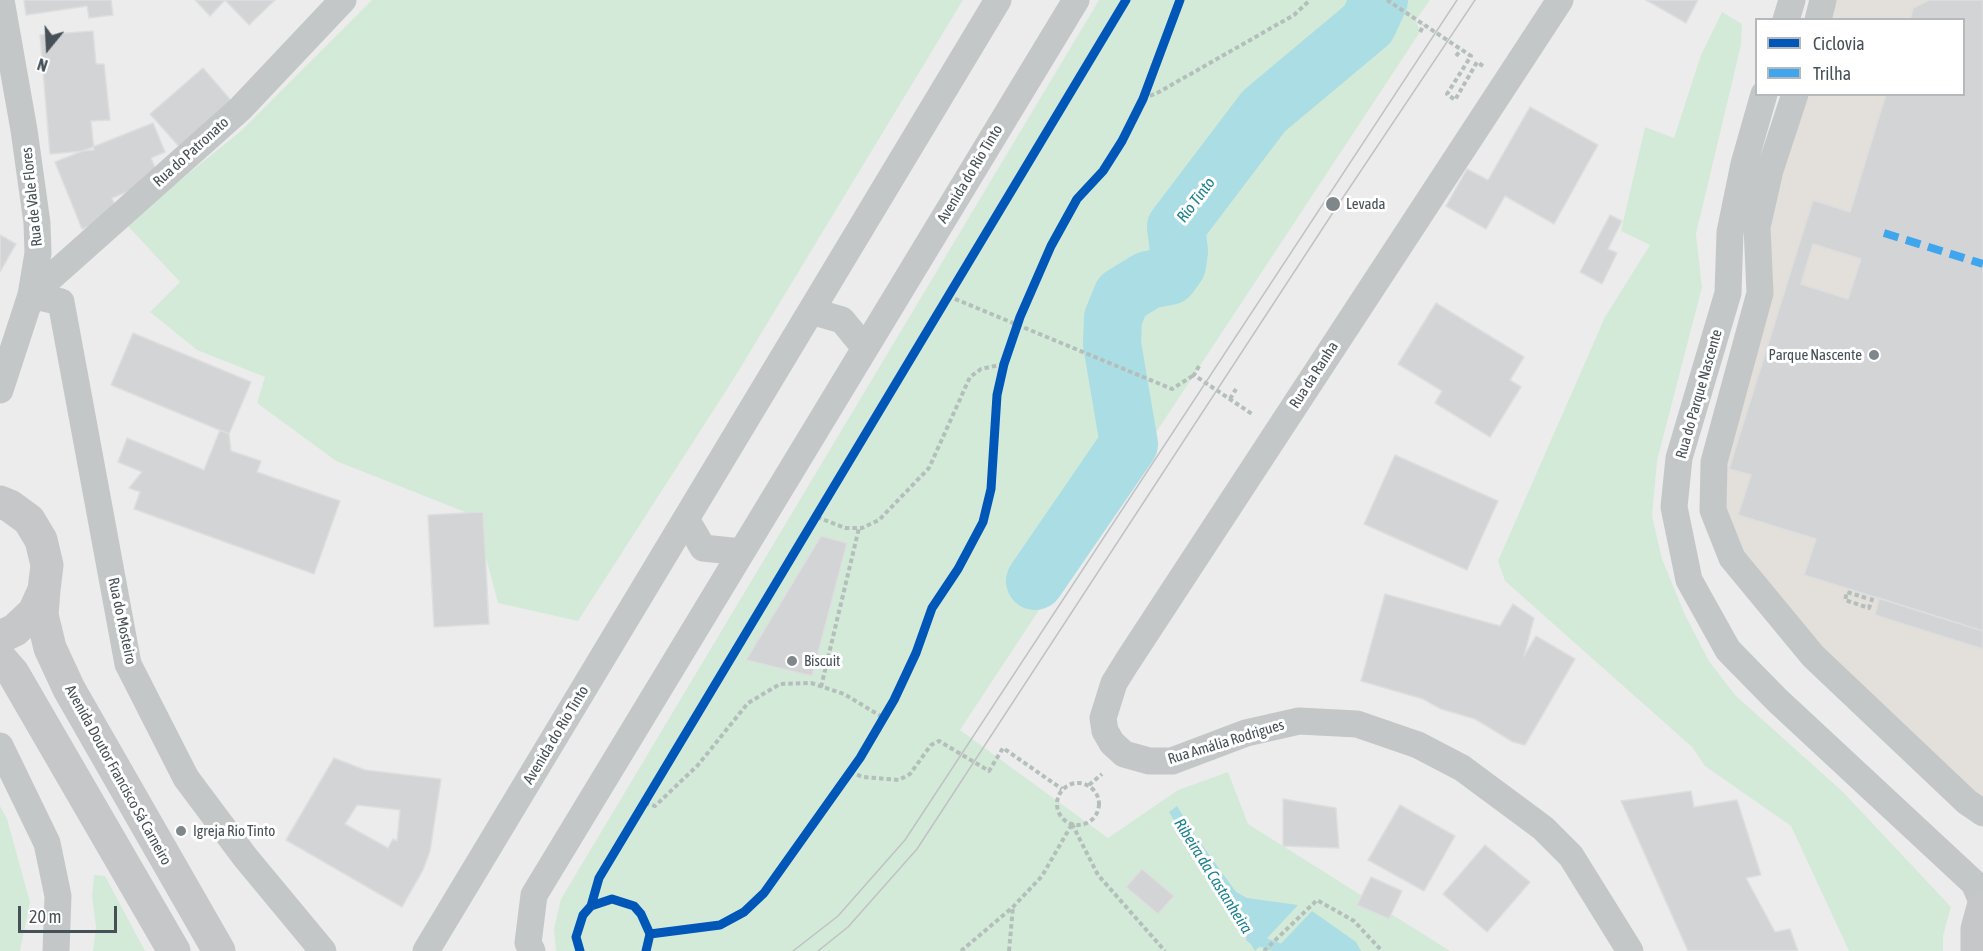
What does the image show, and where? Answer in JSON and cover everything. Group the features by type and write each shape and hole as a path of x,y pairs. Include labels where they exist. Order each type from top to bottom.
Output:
{"main road":[{"name":"Avenida Doutor Francisco Sá Carneiro","path":"3,500 29,520 41,540 47,565 42,615 50,648 69,689 219,951"},
{"path":"0,637 15,630 34,612 44,590"},
{"path":"0,658 13,673 174,951"},
{"path":"1977,951 1977,928 1983,906"}],"street":[{"name":"Rua de Vale Flores","path":"0,390 31,295 38,253 37,224 1,0"},
{"name":"Rua do Patronato","path":"31,295 240,110 343,0"},
{"name":"Avenida do Rio Tinto","path":"426,951 998,0"},
{"name":"Avenida do Rio Tinto","path":"532,951 528,943 534,895 1076,0"},
{"name":"Rua da Ranha","path":"1124,754 1112,743 1105,731 1103,718 1114,683 1560,0"},
{"path":"1787,18 1792,0"},
{"path":"1818,18 1823,0"},
{"name":"Rua do Parque Nascente","path":"1763,96 1744,164 1730,232 1728,293 1679,458 1674,507 1689,580 1728,650 1777,700 1974,883 1983,906"},
{"name":"Rua do Parque Nascente","path":"1794,96 1770,170 1757,227 1760,294 1714,462 1713,510 1732,558 1813,656 1967,802 1983,813"},
{"name":"Rua do Mosteiro","path":"31,295 62,302 128,664 186,778 245,857 323,951"},
{"path":"811,311 842,320 865,348"},
{"path":"686,519 703,548 741,552"},
{"name":"Rua Amália Rodrigues","path":"1124,754 1149,761 1172,761 1246,733 1299,721 1357,724 1418,745 1462,768 1518,808 1557,842 1571,856 1630,951"},
{"path":"0,746 47,843 58,896 56,951"}],"path":[{"path":"1143,99 1294,15 1310,0"},
{"path":"1387,0 1471,57 1447,94 1455,100 1474,68"},
{"path":"1420,32 1424,25"},
{"path":"1456,56 1461,50"},
{"path":"1138,109 1146,88"},
{"path":"942,306 954,287"},
{"path":"948,296 1019,323 1172,389 1194,375 1199,366"},
{"path":"1014,336 1019,323"},
{"path":"1002,374 1005,359"},
{"path":"816,517 845,528 859,528 879,520 929,468 970,377 981,369 1005,359"},
{"path":"1194,375 1277,432"},
{"path":"1230,399 1236,389"},
{"path":"810,527 822,507"},
{"path":"821,687 859,528"},
{"path":"1866,598 1847,592 1845,600 1869,608 1873,596"},
{"path":"645,803 655,806 698,765 748,703 780,684 811,684 844,694 884,718"},
{"path":"878,728 889,709"},
{"path":"843,782 852,769 863,777 899,780 910,774 931,745 939,741 989,771 1004,748 1062,789"},
{"path":"961,951 1013,907 1042,876 1072,824 1092,820 1099,809 1097,795 1089,785 1082,782 1062,789 1058,795 1057,810 1060,816 1072,824 1098,875 1165,951"},
{"path":"639,813 651,793"},
{"path":"1264,951 1305,908 1317,900 1332,906 1354,921 1382,951"},
{"path":"1009,951 1013,907"}],"shaded area":[{"name":"Parque Nascente","path":"1826,0 1983,0 1983,807 1815,652 1735,556 1718,462 1759,224 1798,96 1965,96 1965,18 1820,18"}],"green space":[{"path":"372,0 963,0 733,380 578,621 498,603 475,516 336,461 257,403 265,377 197,350 150,312 180,282 126,224 241,131"},
{"path":"1099,0 1430,0 1416,20 1420,32 960,730 1108,838 1178,790 1228,772 1248,824 1450,951 556,951 554,929 561,899"},
{"path":"1722,12 1742,24 1741,45 1696,234 1702,287 1657,461 1652,516 1662,559 1685,615 1709,661 1735,695 1843,792 1951,907 1943,936 1943,951 1849,951 1791,826 1705,766 1692,747 1505,581 1498,561 1605,317 1650,245 1621,231 1645,127 1674,138 1701,55"},
{"path":"0,806 7,819 30,902 20,951 0,951"},
{"path":"94,875 105,876 145,951 93,951 96,928 92,896"}],"water":[{"path":"1177,806 1194,834 1236,892 1247,898 1298,905 1255,951 1169,812"},
{"path":"1312,911 1356,942 1361,951 1274,951"}],"building":[{"path":"24,0 111,0 113,15 89,18 87,6 26,15"},
{"path":"195,0 225,0 210,16"},
{"path":"225,0 275,0 249,25"},
{"path":"1646,0 1698,0 1686,23"},
{"name":"Parque Nascente","path":"1929,0 1983,0 1983,631 1804,575 1816,539 1738,515 1751,475 1729,469 1813,200 1850,212 1885,96 1965,96 1965,18 1910,18 1913,8"},
{"path":"93,31 96,64 104,64 110,120 91,121 94,150 50,154 40,35"},
{"path":"203,68 235,105 183,151 150,114"},
{"path":"1530,107 1598,145 1554,224 1505,196 1486,229 1446,206 1467,169 1488,180"},
{"path":"153,123 165,152 151,158 160,179 112,198 119,215 82,229 55,162"},
{"path":"1610,215 1622,221 1608,249 1617,253 1602,284 1580,272"},
{"path":"0,235 16,244 0,272"},
{"path":"1813,244 1861,259 1848,299 1801,284"},
{"path":"1436,303 1524,357 1510,380 1521,387 1490,437 1435,403 1442,391 1398,364"},
{"path":"133,333 251,382 229,434 111,385"},
{"path":"220,430 229,434 231,451 261,461 257,472 340,501 314,574 134,509 140,492 129,488 142,472 118,462 127,438 204,470"},
{"path":"1395,455 1498,501 1467,570 1364,524"},
{"path":"483,512 489,624 434,627 428,515"},
{"path":"821,536 847,543 812,676 746,660"},
{"path":"1385,594 1500,626 1513,604 1534,618 1524,656 1536,636 1575,659 1525,745 1513,742 1475,719 1441,709 1423,699 1361,681"},
{"path":"1879,598 1983,631 1983,649 1875,615"},
{"path":"334,758 365,770 441,779 430,851 423,870 402,907 286,840","holes":["357,805 400,810 397,841 393,839 388,848 345,824"]},
{"path":"1691,791 1694,807 1737,800 1761,875 1746,878 1775,932 1790,929 1798,951 1688,951 1621,801"},
{"path":"1283,799 1336,808 1339,848 1283,846"},
{"path":"1400,805 1455,836 1424,891 1368,860"},
{"path":"1485,845 1530,882 1487,932 1443,894"},
{"path":"1142,869 1174,896 1158,914 1126,887"},
{"path":"1371,877 1402,891 1389,919 1357,905"}],"waterway":[{"name":"Rio Tinto","path":"1035,581 1129,444 1112,344 1113,318 1122,296 1148,280 1169,276 1177,265 1179,251 1176,227 1264,111 1368,24 1379,0"},
{"name":"Ribeira da Castanheira","path":"1251,938 1287,951"}],"tram line":[{"path":"793,951 838,916 905,840 1457,0"},
{"path":"818,951 848,927 917,849 1334,211 1475,0"}],"marked path":[{"path":"1884,233 1983,264"}],"cycle path":[{"path":"591,906 599,878 1126,0"},
{"path":"650,934 720,925 744,912 764,893 860,758 894,700 916,653 932,608 958,569 983,522 991,489 997,395 1004,364 1020,317 1051,246 1077,199 1103,171 1122,141 1143,99 1180,0"},
{"path":"580,951 576,937 583,915 591,906 612,899 634,906 641,914 650,934 646,951"}],"place":[{"name":"Levada","path":"1333,204"},
{"name":"Parque Nascente","path":"1874,355"},
{"name":"Biscuit","path":"792,661"},
{"name":"Igreja Rio Tinto","path":"181,831"}]}
